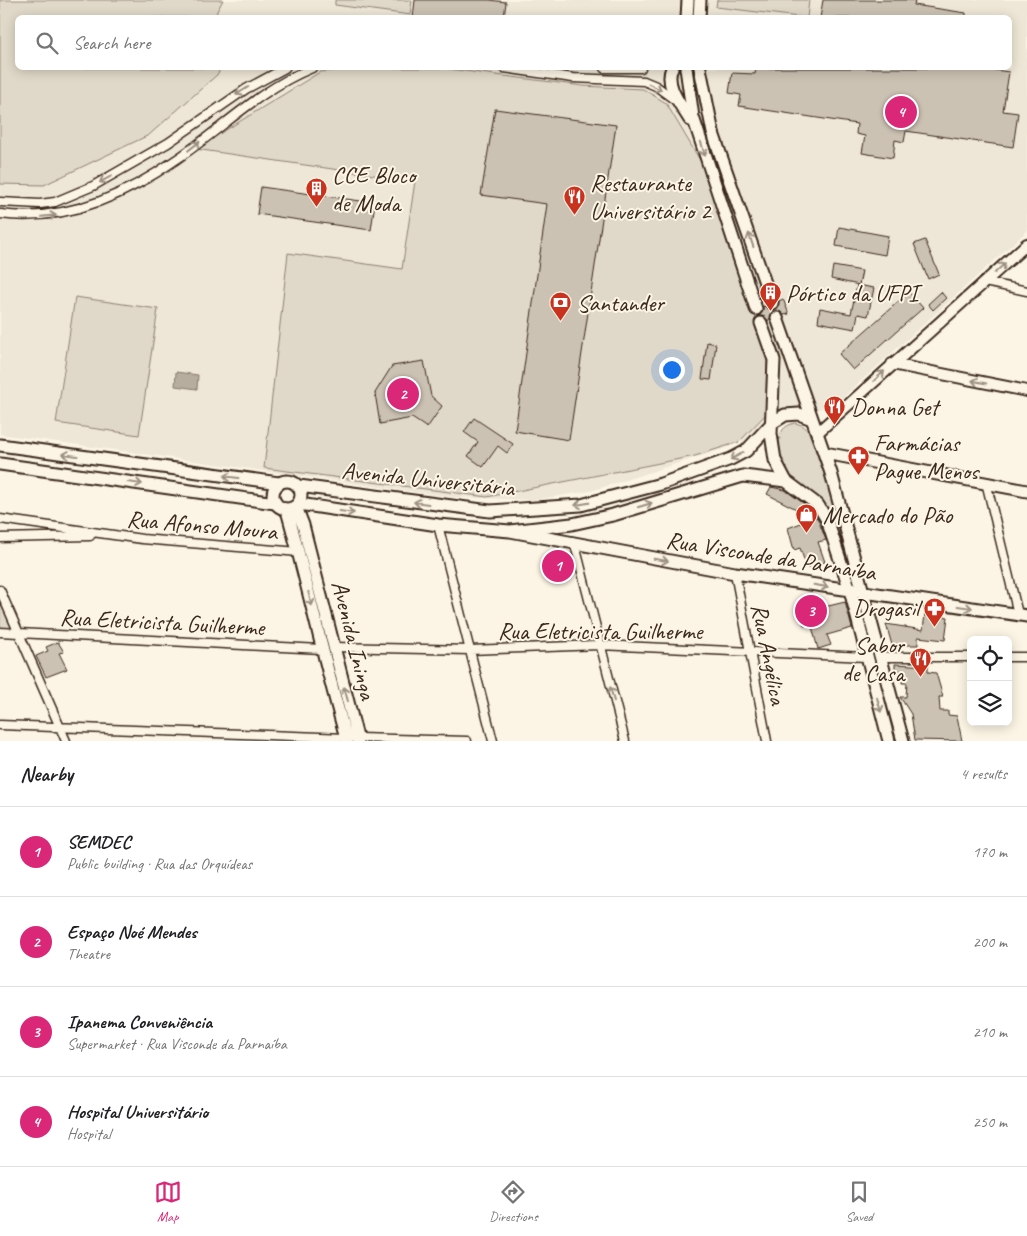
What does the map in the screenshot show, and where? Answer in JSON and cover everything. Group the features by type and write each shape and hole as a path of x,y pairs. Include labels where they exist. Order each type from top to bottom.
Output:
{"main road":[{"path":"687,15 688,0"},
{"path":"699,15 700,0"},
{"path":"672,70 670,81 682,106 697,130"},
{"path":"686,70 691,107 697,130 756,309"},
{"path":"700,70 713,133 772,303"},
{"path":"746,277 762,273"},
{"path":"777,318 825,453 864,592 902,741"},
{"path":"761,323 774,360 772,423 774,460 786,481 818,505 823,512 850,590 889,741"},
{"path":"772,423 791,413 812,419"},
{"name":"Avenida Universitária","path":"279,483 292,481 299,486 490,511 581,505 661,484 731,460 746,451 772,423"},
{"path":"0,457 7,455 8,451 2,446"},
{"path":"2,446 279,483 274,490 289,506"},
{"path":"825,453 1027,491"},
{"name":"Avenida Universitária","path":"0,464 289,506 438,525 510,531 572,524 665,500 743,476 786,481"},
{"path":"661,484 665,500"},
{"path":"299,486 302,495 289,506 288,514 304,551"},
{"path":"489,529 490,511"},
{"name":"Rua Visconde da Parnaíba","path":"510,531 575,545 734,573 1022,615"},
{"name":"Avenida Ininga","path":"304,551 334,647 352,739"},
{"name":"Avenida Ininga","path":"304,551 321,649 352,739"},
{"path":"321,649 334,647"}],"street":[{"path":"0,202 40,204 55,202 93,186 168,143 246,89 281,70"},
{"path":"0,214 40,216 62,214 120,192 177,160 266,91 284,80 307,70"},
{"path":"518,70 573,78 644,82 656,86 682,106"},
{"path":"817,433 1027,244"},
{"path":"985,282 1027,290"},
{"path":"892,364 1027,391"},
{"path":"986,482 1022,615"},
{"name":"Rua Afonso Moura","path":"0,519 101,534 222,547 304,551"},
{"path":"438,525 493,741"},
{"name":"Rua Afonso Moura","path":"0,538 75,538 101,534"},
{"path":"575,545 624,741"},
{"name":"Rua Angélica","path":"734,573 767,741"},
{"path":"0,590 66,741"},
{"name":"Rua Eletricista Guilherme","path":"0,632 321,649"},
{"name":"Rua Eletricista Guilherme","path":"334,647 470,650 600,645 866,657"},
{"path":"881,657 967,657"},
{"path":"1012,657 1027,658"},
{"path":"0,725 352,739 467,741"}],"shaded area":[{"path":"0,0 1027,0 1027,231 840,400 729,447 591,491 533,500 451,497 0,434"},
{"path":"0,0 223,0 216,15 15,15 15,70 218,70 219,73 149,135 44,185 0,184"},
{"path":"335,0 412,0 410,15 335,5"},
{"path":"717,0 809,0 807,15 782,15 716,7"},
{"path":"342,70 457,70 583,86 643,89 666,103 707,172 730,237 767,354 767,413 739,442 695,456 487,497 264,468 288,253 402,269 415,181 195,149 320,72"},
{"path":"75,297 158,309 139,435 56,423"},
{"path":"176,372 198,375 197,389 175,386"},
{"path":"795,423 802,425 808,430 830,489 850,567 848,568 831,525 818,500 810,491 794,481 783,467 779,449 781,432 784,428"},
{"path":"0,592 16,629 0,628"}],"building":[{"path":"415,0 489,0 506,2 504,15 413,15"},
{"path":"823,0 915,0 914,5 966,13 966,15 820,15"},
{"path":"756,70 995,70 1009,72 1003,111 1018,113 1013,147 906,131 904,142 895,140 893,158 862,153 865,136 856,134 857,124 739,106 741,95 729,93 732,73 755,74"},
{"path":"495,109 616,125 569,440 515,431 547,204 481,195"},
{"name":"CCE Bloco de Moda","path":"261,187 375,203 371,230 257,214"},
{"path":"839,227 888,236 885,255 836,246"},
{"path":"925,240 939,274 928,279 914,244"},
{"path":"833,266 862,271 859,285 831,279"},
{"path":"857,285 874,288 868,316 858,314 855,329 818,322 820,308 851,314"},
{"path":"909,292 923,308 853,370 839,354"},
{"path":"941,292 946,298 933,310 928,304"},
{"path":"783,299 789,314 784,315 781,312 775,311 768,321 765,317 759,316 763,311 763,306 774,310 778,308 779,301"},
{"path":"707,342 716,344 711,380 702,379"},
{"path":"424,361 431,396 442,406 427,428 412,418 380,424 375,393 392,366"},
{"path":"474,418 513,444 507,453 498,446 483,467 468,456 478,442 464,432"},
{"path":"771,487 785,490 806,505 802,512 767,494"},
{"name":"Mercado do Pão","path":"817,517 826,540 818,542 825,562 807,568 800,548 794,550 788,528"},
{"path":"845,602 852,628 827,635 831,645 818,649 812,627 809,625 804,626 799,608 819,604 820,608"},
{"path":"925,614 948,617 945,640 918,637 918,645 892,645 886,624 923,630"},
{"path":"58,642 64,652 59,653 67,669 46,677 36,656 48,651 46,647"},
{"path":"895,664 928,666 928,672 936,673 943,697 939,697 940,711 948,711 948,715 957,716 962,741 915,740 911,714 900,697 906,697 907,683 902,683 902,671 895,671"}],"place":[{"name":"Hospital Universitário","path":"901,112"},
{"name":"CCE Bloco de Moda","path":"316,208"},
{"name":"Restaurante Universitário 2","path":"574,216"},
{"name":"Pórtico da UFPI","path":"770,312"},
{"name":"Santander","path":"561,322"},
{"name":"Espaço Noé Mendes","path":"403,394"},
{"name":"Donna Get","path":"835,426"},
{"name":"Farmácias Pague Menos","path":"858,476"},
{"name":"Mercado do Pão","path":"807,534"},
{"name":"SEMDEC","path":"558,566"},
{"name":"Ipanema Conveniência","path":"811,611"},
{"name":"Drogasil","path":"935,627"},
{"name":"Sabor de Casa","path":"920,678"}]}
